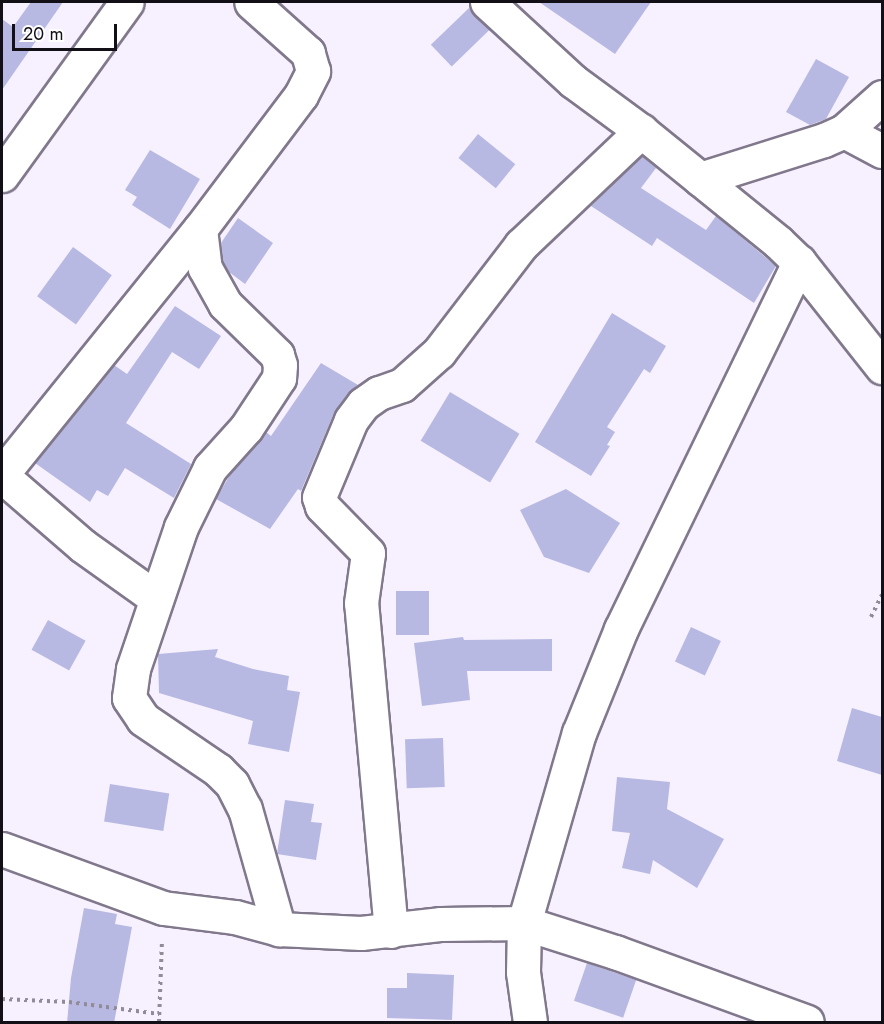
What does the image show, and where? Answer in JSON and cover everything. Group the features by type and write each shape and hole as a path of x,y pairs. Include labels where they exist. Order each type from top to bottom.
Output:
{"street":[{"path":"2,175 127,2"},
{"path":"156,598 83,546 2,475 200,229 301,95 313,70 308,53 251,2"},
{"path":"487,2 573,81 641,131 799,262 882,368"},
{"path":"700,179 824,140 844,131 882,97"},
{"path":"391,931 361,603 368,553 322,506 319,497 351,420 363,404 379,393 402,385 420,371 439,352 521,245 641,131"},
{"path":"844,131 882,151"},
{"path":"200,229 205,268 225,304 277,356 280,365 279,378 246,428 210,468 181,527 133,669 129,698 143,719 218,770 232,784 245,808 279,929"},
{"path":"530,1023 523,972 524,923 579,733 621,629 799,262"},
{"path":"2,849 163,908 234,917 279,929 361,933 441,924 524,923 615,952 807,1023"}],"path":[{"path":"871,617 882,594"},
{"path":"159,1023 163,908"},
{"path":"2,999 69,1002 159,1014"}],"building":[{"path":"31,2 63,2 2,90 2,19 13,27"},
{"path":"539,2 651,2 615,54"},
{"path":"469,8 490,30 452,66 431,45"},
{"path":"816,59 849,77 826,119 810,125 786,112"},
{"path":"478,134 515,164 496,188 458,158"},
{"path":"150,150 200,179 170,229 132,205 137,197 125,190"},
{"path":"642,156 656,168 641,188 706,230 716,216 776,266 754,303 657,238 652,246 591,206"},
{"path":"238,218 273,243 245,284 229,272 223,262 221,243"},
{"path":"73,247 112,275 76,325 37,296"},
{"path":"175,306 221,336 199,369 172,352 126,423 191,464 174,498 125,468 108,496 97,490 90,502 35,463 114,365 127,374"},
{"path":"612,313 666,346 650,373 644,369 607,427 615,432 607,445 610,446 591,476 535,442"},
{"path":"321,363 358,385 348,393 334,413 301,491 298,489 270,529 216,499 231,473 266,432 271,436"},
{"path":"450,392 519,434 490,483 421,441"},
{"path":"566,489 620,523 589,573 544,557 520,510"},
{"path":"396,591 429,591 429,635 396,635"},
{"path":"48,620 86,641 69,671 32,650"},
{"path":"691,627 721,641 705,675 675,661"},
{"path":"463,637 464,640 552,639 552,671 467,671 470,700 422,706 414,643"},
{"path":"218,649 215,657 253,669 289,676 287,690 300,692 289,752 248,744 253,721 159,693 158,654"},
{"path":"852,708 882,717 882,775 837,761"},
{"path":"443,738 445,787 407,788 405,739"},
{"path":"617,777 670,782 667,809 724,839 697,888 653,860 650,874 622,868 630,833 612,831"},
{"path":"110,784 169,793 163,831 104,822"},
{"path":"285,800 314,804 311,822 322,823 316,860 277,854"},
{"path":"84,908 117,914 115,924 132,927 114,1023 67,1023 71,978"},
{"path":"587,963 636,980 623,1018 574,1001"},
{"path":"407,973 454,975 452,1020 387,1018 387,988 407,988"}]}
